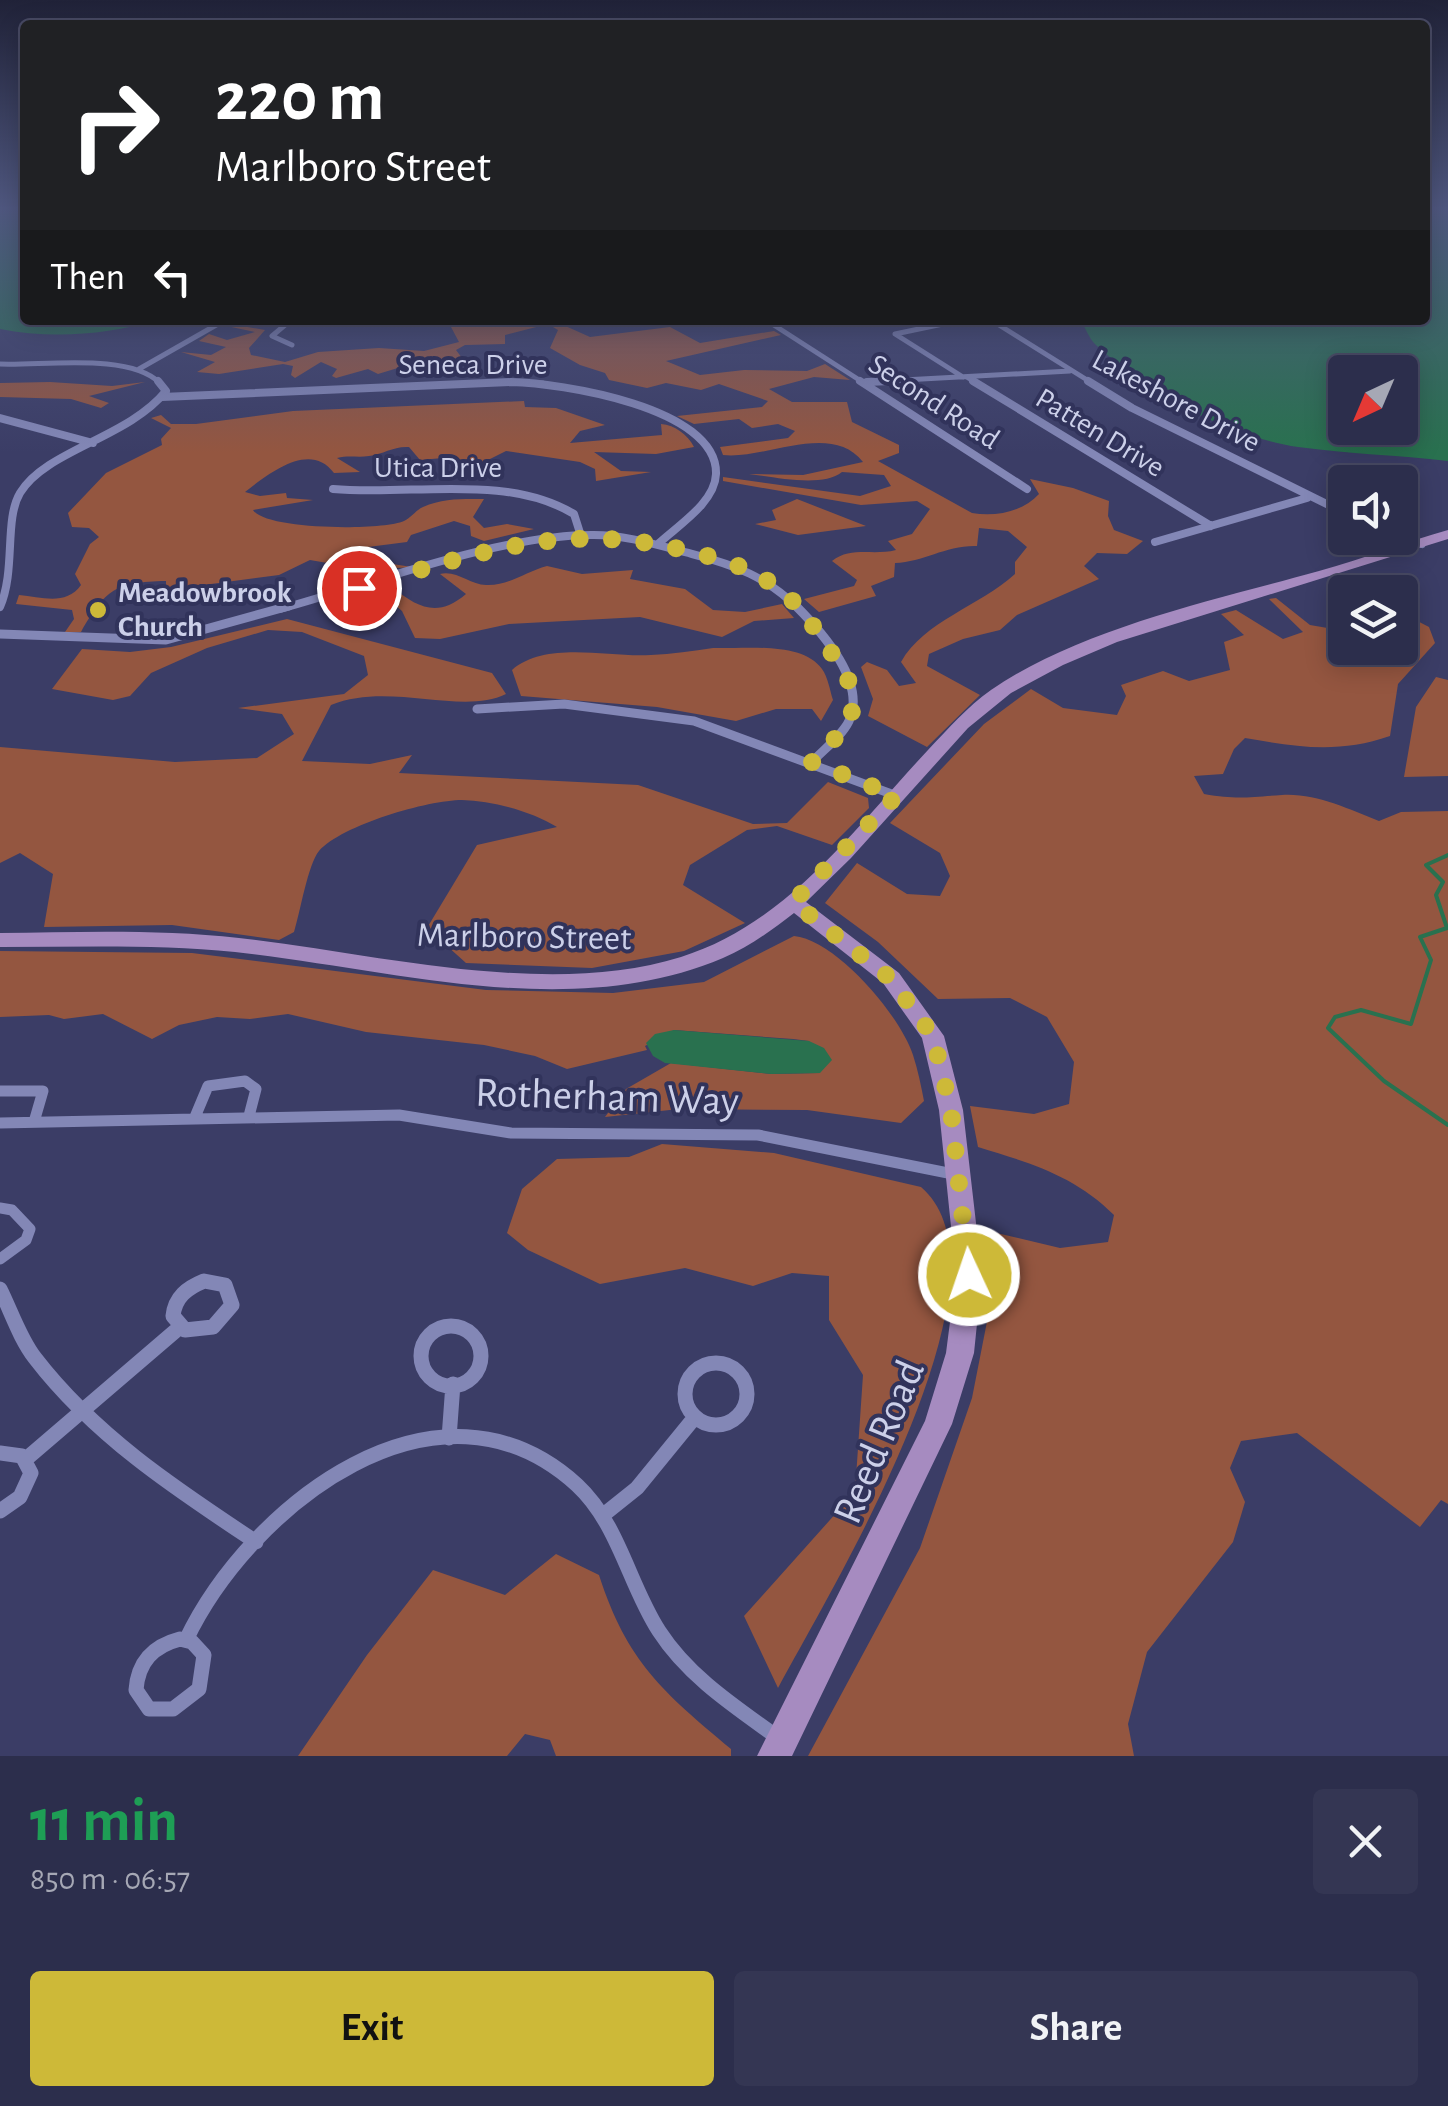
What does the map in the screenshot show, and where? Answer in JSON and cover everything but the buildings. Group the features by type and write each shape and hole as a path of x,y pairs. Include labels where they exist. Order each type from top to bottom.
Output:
{"street":[{"path":"138,369 215,325"},
{"path":"285,325 272,336 292,345"},
{"name":"Second Road","path":"774,325 1026,489"},
{"name":"Patten Drive","path":"938,325 895,334 1210,526"},
{"name":"Lakeshore Drive","path":"1000,325 1132,408 1328,507"},
{"path":"0,364 138,369 161,380 166,391 139,419 34,478 15,500 5,531 13,569 0,607"},
{"path":"864,382 1071,370"},
{"name":"Seneca Drive","path":"162,397 517,382 590,392 680,422 702,436 714,455 716,475 706,497 658,544"},
{"path":"0,418 50,428 93,443"},
{"name":"Utica Drive","path":"332,489 536,494 574,514 581,536"},
{"path":"1154,542 1308,498"},
{"name":"Marlboro Street","path":"0,940 184,940 425,971 605,977 664,969 718,952 752,934 793,902 973,714 1004,690 1124,635 1448,534"},
{"path":"0,634 166,640 512,545 581,536 658,544 724,560 766,579 795,603 840,663 855,694 854,712 812,762"},
{"path":"1418,542 1422,544"},
{"path":"0,570 13,569"},
{"path":"477,709 550,703 676,718 730,732 896,796"},
{"name":"Reed Road","path":"778,1748 947,1400 968,1302 967,1227 960,1176 943,1067 925,1021 876,965 793,902"},
{"path":"195,1117 206,1087 246,1081 256,1089 249,1116"},
{"path":"0,1090 43,1091 34,1122"},
{"name":"Rotherham Way","path":"0,1124 399,1115 512,1134 746,1134 960,1176"},
{"path":"0,1208 10,1209 30,1229 26,1240 0,1259"},
{"path":"210,1281 228,1288 232,1305 218,1324 201,1331 180,1327 172,1311 188,1288 210,1281"},
{"path":"0,1289 34,1357 84,1411 145,1469 256,1542"},
{"path":"26,1459 180,1327"},
{"path":"454,1327 476,1335 482,1355 471,1376 453,1384 430,1380 419,1362 427,1340 454,1327"},
{"path":"712,1364 736,1371 748,1391 741,1413 719,1424 695,1417 684,1396 691,1375 712,1364"},
{"path":"449,1438 453,1384"},
{"path":"602,1516 636,1488 695,1417"},
{"path":"186,1640 202,1608 292,1502 341,1468 394,1446 449,1438 500,1444 536,1457 576,1484 602,1516 637,1592 670,1647 778,1748"},
{"path":"0,1454 17,1454 31,1468 28,1485 15,1502 0,1511"},
{"path":"186,1640 204,1654 205,1674 199,1688 176,1709 149,1709 136,1690 140,1668 160,1646 186,1640"}],"shaded area":[{"path":"0,289 20,289 20,325 136,325 79,334 0,329"},
{"path":"1430,289 1448,289 1448,461 1298,447 1244,433 1164,396 1096,345 1083,325 1430,325"},
{"path":"222,325 265,330 249,348 251,355 285,362 318,352 379,348 424,351 459,342 451,327 544,325 505,335 505,344 465,345 456,350 465,362 420,366 417,371 401,367 378,374 368,369 336,378 332,376 337,369 321,362 295,378 291,375 293,366 283,364 219,374 197,372 215,362 181,352 211,355 226,347 199,341 209,334 227,340 255,332"},
{"path":"550,325 563,325 590,337 670,327 700,343 774,331 781,335 666,361 700,375 744,370 807,371 825,364 850,380 814,377 769,389 792,402 847,402 852,422 899,445 899,453 878,461 972,513 999,513 1025,505 1039,494 1030,479 1109,501 1108,516 1114,530 1143,541 1127,554 1097,553 1084,566 1099,579 1017,615 1000,630 963,639 929,654 927,666 980,695 927,747 868,716 873,699 861,667 867,662 887,670 899,686 916,683 901,662 911,648 938,625 1015,574 1015,562 1027,547 1008,531 979,528 977,546 895,563 894,577 871,586 876,596 819,612 804,599 854,586 857,580 832,561 847,554 896,550 888,541 912,534 930,509 917,501 861,505 723,481 723,477 860,496 891,486 884,475 842,472 811,480 749,474 803,475 863,462 850,450 816,443 723,455 720,447 788,438 795,431 778,424 752,428 739,419 694,424 677,416 762,407 768,401 719,384 701,390 666,383 647,388 609,380 605,373 580,365 550,348 558,330"},
{"path":"145,382 89,396 109,403 101,408 71,399 0,397 0,383 112,386"},
{"path":"524,401 525,407 556,408 605,425 580,431 570,443 662,435 661,424 680,431 694,447 656,454 594,452 621,471 651,472 596,481 595,469 580,462 506,451 476,466 443,458 420,460 409,447 337,458 360,472 334,473 324,464 301,460 277,469 245,492 260,496 286,493 287,498 313,500 253,510 262,517 300,525 372,526 404,521 420,508 438,502 484,499 473,517 484,528 507,524 534,529 484,541 471,536 470,526 454,521 411,535 407,542 368,547 359,559 412,567 368,570 310,560 279,575 166,590 166,581 135,583 105,597 81,632 65,632 74,619 72,610 16,604 19,595 61,598 81,585 75,574 90,544 99,537 89,528 72,527 68,513 106,473 162,445 161,439 171,428 151,418 161,415 171,424 196,424 293,411"},
{"path":"797,499 866,526 798,535 755,524 776,520 772,510"},
{"path":"547,566 582,574 633,570 630,579 685,589 713,610 745,612 782,604 794,618 754,621 722,637 640,617 509,624 440,639 415,638 402,611 379,591 392,587 419,605 437,608 466,594 440,574 494,585"},
{"path":"1276,598 1310,625 1328,628 1328,665 1415,665 1398,684 1390,736 1335,747 1245,738 1234,749 1223,774 1194,776 1204,794 1307,797 1379,821 1401,812 1448,811 1448,1504 1441,1500 1420,1527 1297,1433 1241,1441 1230,1468 1245,1502 1233,1542 1147,1652 1128,1724 1134,1756 808,1756 920,1548 972,1398 993,1291 988,1231 1060,1248 1108,1242 1114,1215 1067,1180 978,1147 970,1106 1034,1114 1069,1104 1074,1062 1047,1017 1010,998 938,999 878,942 825,903 857,863 907,894 940,896 950,876 940,853 890,823 984,724 1031,689 1063,708 1117,715 1126,696 1121,685 1163,671 1189,681 1230,670 1224,642 1244,635 1221,614 1236,610 1283,639 1303,632 1269,599"},
{"path":"287,619 492,673 506,694 468,702 376,696 331,705 302,761 370,764 412,755 399,773 638,785 753,824 787,823 828,782 868,798 869,808 832,845 777,826 747,830 690,865 683,885 745,923 684,951 592,968 466,963 427,928 477,845 557,827 524,812 462,800 408,809 365,823 330,841 311,866 294,932 279,940 172,925 44,927 53,874 20,853 0,863 0,747 175,762 257,758 294,734 282,714 238,708 344,694 368,675 364,656 302,632 268,630 207,648 151,673 130,696 113,700 52,689 82,649 130,652 171,647"},
{"path":"1418,621 1429,627 1435,643 1418,662"},
{"path":"713,648 772,648 801,654 822,669 833,700 821,721 812,709 776,709 736,721 657,707 521,696 512,670 526,661 560,653 651,655"},
{"path":"1436,677 1448,680 1448,776 1404,777 1416,707"},
{"path":"794,936 811,941 847,965 881,1001 906,1039 924,1101 901,1123 807,1110 679,1109 605,1117 626,1089 671,1063 771,1074 820,1073 809,1041 793,1039 674,1030 645,1046 647,1050 567,1069 535,1056 484,1045 366,1032 288,1014 250,1019 217,1017 179,1025 152,1039 103,1014 64,1019 49,1015 0,1017 0,951 192,953 486,990 613,993 704,982"},
{"path":"674,1030 809,1041 824,1048 832,1060 820,1073 771,1074 665,1063 653,1056 646,1043 655,1034"},
{"path":"662,1144 774,1153 921,1187 946,1230 949,1290 934,1360 907,1436 836,1583 778,1688 744,1616 855,1492 863,1375 829,1320 829,1276 792,1273 753,1286 685,1268 600,1284 528,1250 507,1233 522,1189 557,1159 629,1157"},
{"path":"556,1554 599,1575 635,1653 667,1692 731,1749 731,1756 556,1756 550,1740 525,1734 507,1756 298,1756 367,1655 433,1570 505,1595"}],"waterway":[{"path":"1448,855 1426,865 1443,882 1436,895 1447,928 1420,937 1431,960 1411,1024 1361,1010 1335,1017 1328,1028 1384,1081 1448,1125"}],"place":[{"name":"Meadowbrook Church","path":"98,610"}],"route":[{"path":"359,588 531,540 595,535 658,544 724,560 766,579 795,603 847,674 856,703 849,722 812,762 896,796 793,902 835,930 904,991 933,1036 951,1110 967,1227 969,1275"}]}
